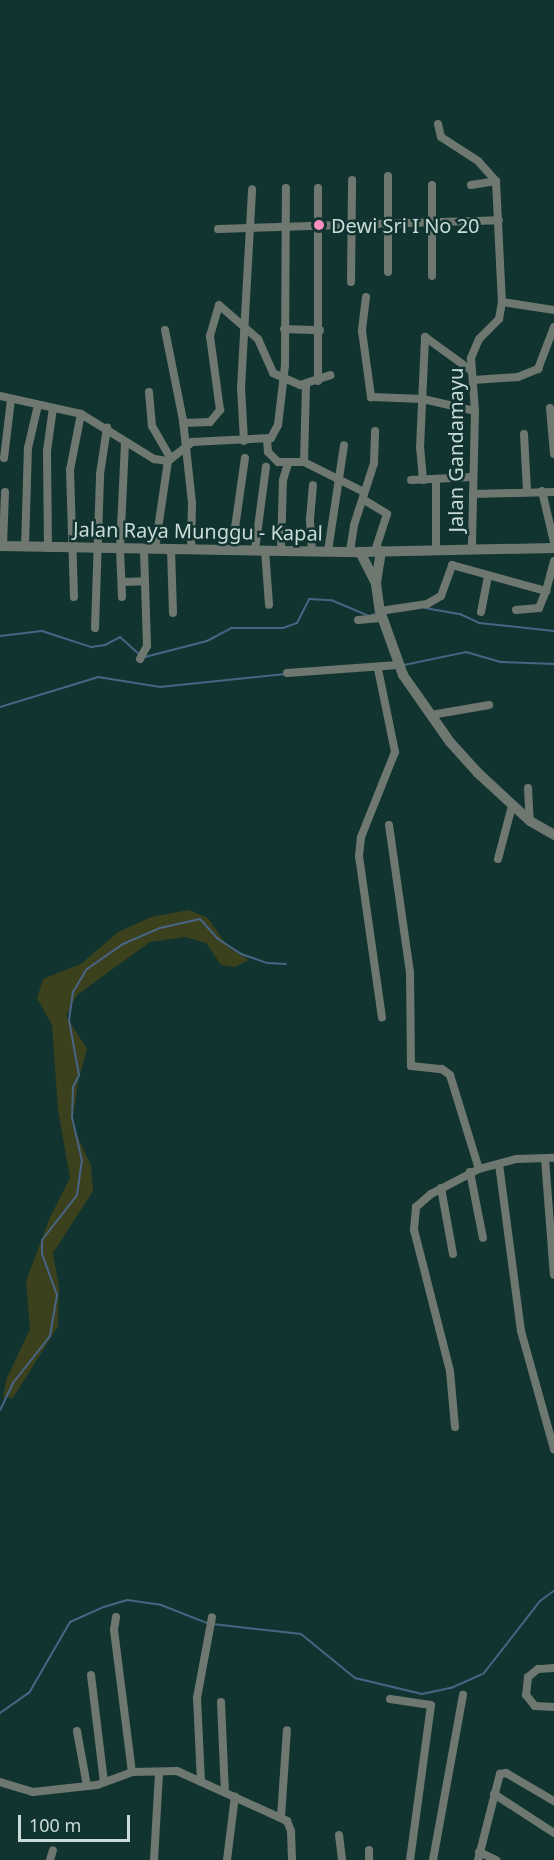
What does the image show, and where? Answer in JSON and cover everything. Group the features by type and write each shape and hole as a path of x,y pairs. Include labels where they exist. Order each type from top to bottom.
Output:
{"street":[{"path":"438,124 441,137 483,166 496,182"},
{"path":"388,176 388,272"},
{"path":"351,282 352,180"},
{"path":"471,185 496,182"},
{"name":"Jalan Gandamayu","path":"472,548 475,411 472,375 476,346 499,319 502,302 496,182"},
{"path":"432,184 434,222 432,276"},
{"path":"0,396 81,414 154,459 169,460 192,442 267,440 277,432 284,377 286,188"},
{"path":"318,188 320,330 318,381"},
{"path":"244,441 241,388 252,189"},
{"path":"218,229 499,220"},
{"path":"366,297 362,331 371,397 423,399 475,411"},
{"path":"502,302 554,310"},
{"path":"183,423 210,422 220,410 210,336 219,305 246,328 264,348 271,370 306,384 330,375"},
{"path":"423,480 420,448 425,337 472,375 518,376 538,369 554,327"},
{"path":"284,329 320,330"},
{"path":"165,330 183,423 192,503 191,549"},
{"path":"304,462 306,384"},
{"path":"149,392 152,426 169,460 156,549"},
{"path":"4,458 3,441 11,399"},
{"path":"25,547 28,448 38,405"},
{"path":"48,548 47,451 53,408"},
{"path":"550,408 554,454"},
{"path":"74,597 71,548 71,460 81,414"},
{"path":"94,628 100,474 107,428"},
{"path":"375,431 374,464 354,525 355,551 376,584"},
{"path":"524,434 527,492"},
{"path":"267,440 272,457 288,466 304,462 364,496 387,514 378,551 376,584 380,614 397,669 450,742 512,806 530,821 554,835"},
{"path":"122,597 120,549 125,443"},
{"path":"328,551 336,479 344,445"},
{"path":"232,549 245,458"},
{"path":"281,550 288,466"},
{"path":"266,467 260,550 269,605"},
{"path":"411,480 473,477"},
{"path":"436,479 436,549"},
{"path":"312,550 310,519 314,484"},
{"path":"542,491 554,542"},
{"path":"2,546 5,492"},
{"path":"473,494 554,492"},
{"name":"Jalan Raya Munggu - Kapal","path":"2,546 328,551 554,548"},
{"path":"458,564 460,548"},
{"path":"140,659 147,646 144,549"},
{"path":"171,549 173,613"},
{"path":"516,610 539,608 554,561"},
{"path":"358,620 434,600 445,591 449,567 458,564 488,576 546,591"},
{"path":"481,612 488,576"},
{"path":"122,582 145,581"},
{"path":"378,669 395,752 361,837 359,856 382,1017"},
{"path":"287,673 397,669"},
{"path":"431,715 489,705"},
{"path":"528,788 530,821"},
{"path":"498,858 512,806"},
{"path":"389,825 410,972 411,1066 442,1068 450,1074 474,1171 483,1238"},
{"path":"454,1427 454,1390 412,1217 419,1201 474,1171 499,1164 549,1159 554,1275"},
{"path":"499,1164 521,1331 554,1449"},
{"path":"441,1188 453,1254"},
{"path":"116,1617 114,1630 132,1772"},
{"path":"201,1782 197,1698 212,1617"},
{"path":"554,1668 538,1669 528,1677 526,1695 531,1705 554,1707"},
{"path":"91,1675 104,1782"},
{"path":"433,1860 463,1695"},
{"path":"390,1699 431,1705 410,1860"},
{"path":"221,1702 225,1792"},
{"path":"281,1817 287,1730"},
{"path":"77,1731 87,1786"},
{"path":"0,1782 33,1791 87,1786 132,1772 177,1771 281,1817 291,1831 292,1860"},
{"path":"154,1860 159,1772"},
{"path":"496,1860 479,1856 494,1794 502,1772 554,1801"},
{"path":"494,1794 554,1833"},
{"path":"227,1860 236,1796"},
{"path":"339,1835 342,1860"},
{"path":"50,1860 53,1850"},
{"path":"369,1850 369,1860"}],"green space":[{"path":"189,910 208,918 228,947 249,960 235,967 221,965 206,943 185,937 150,942 77,995 66,1016 87,1049 78,1082 72,1124 91,1166 93,1191 53,1253 59,1287 58,1326 13,1398 3,1397 6,1380 30,1329 26,1281 50,1217 70,1178 58,1110 52,1025 37,998 43,979 81,964 118,932 151,917"}],"waterway":[{"path":"145,657 207,641 231,628 283,628 297,623 309,599 331,600 369,616 378,613"},
{"path":"425,608 460,614 479,623 554,631"},
{"path":"0,636 42,631 91,647 105,645 120,637 140,655"},
{"path":"404,665 466,652 502,662 554,664"},
{"path":"0,707 98,677 160,687 285,674"},
{"path":"0,1410 13,1383 50,1336 57,1295 42,1254 42,1240 77,1195 82,1161 72,1117 73,1087 79,1075 69,1020 73,992 87,969 123,944 160,928 200,919 218,939 241,954 267,963 286,964"},
{"path":"213,1624 301,1634 355,1678 422,1694 451,1688 484,1673 540,1601 554,1591"},
{"path":"0,1713 29,1693 70,1622 104,1607 127,1600 161,1605 207,1623"}],"place":[{"name":"Dewi Sri I No 20","path":"319,225"}]}
